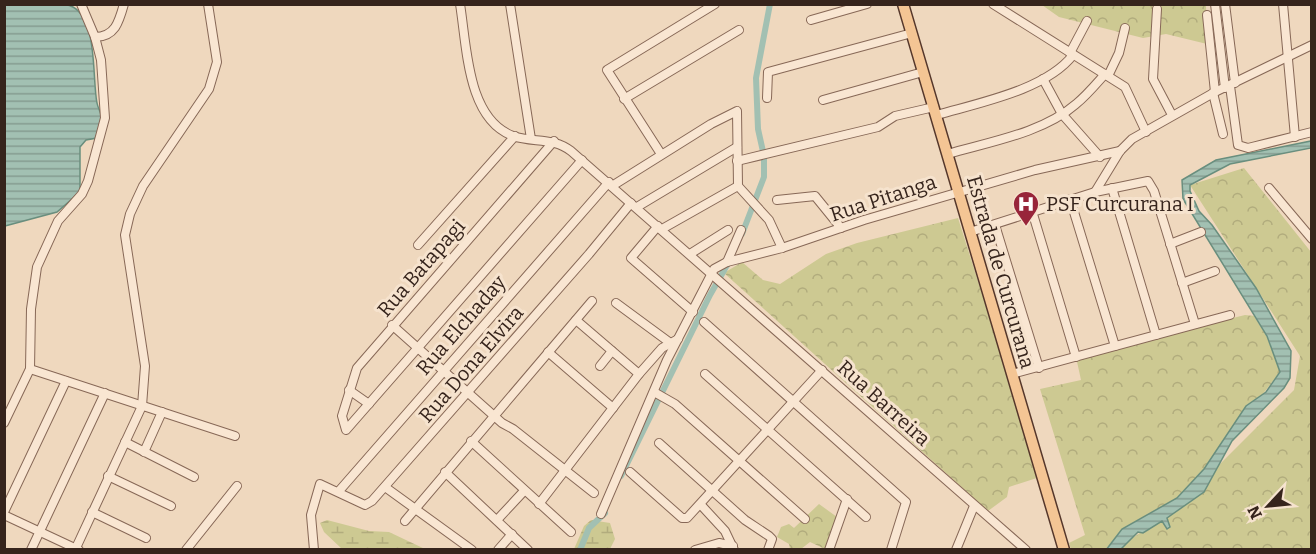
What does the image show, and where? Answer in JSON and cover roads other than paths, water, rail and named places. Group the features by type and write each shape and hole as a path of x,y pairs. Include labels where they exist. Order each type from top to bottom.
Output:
{"main road":[{"name":"Estrada de Curcurana","path":"903,4 1064,549"}],"street":[{"path":"4,423 30,369 31,309 37,267 58,221 85,188 102,136 105,90 95,37 81,4"},
{"path":"95,37 106,37 115,29 124,4"},
{"path":"66,381 4,514 77,549 108,476 142,406 145,366 125,236 130,214 142,186 209,88 217,62 208,4"},
{"path":"418,245 515,136 501,130 490,120 476,97 460,4"},
{"path":"510,4 531,139"},
{"path":"661,154 607,70 715,4"},
{"path":"812,20 867,4"},
{"path":"993,4 1128,91 1146,132"},
{"path":"1215,4 1238,145 1248,148 1311,132"},
{"path":"1225,4 1230,86"},
{"path":"1283,4 1295,137"},
{"path":"1156,9 1153,79 1172,115"},
{"path":"1207,15 1214,93 1223,134"},
{"path":"737,161 878,127 895,116 935,111 1000,96 1043,79 1058,70 1072,54 1087,21"},
{"path":"948,154 1024,131 1076,105 1106,75 1119,52 1125,28"},
{"path":"624,99 739,30"},
{"path":"767,98 768,72 912,33"},
{"path":"1095,192 1120,151 1132,139 1172,115 1311,45"},
{"path":"823,100 923,72"},
{"path":"1043,79 1062,114 1100,157"},
{"name":"Rua Elchaday","path":"339,491 442,370 611,184 735,111 737,147"},
{"name":"Rua Barreira","path":"515,136 554,141 564,145 717,276 1023,548"},
{"name":"Rua Batapagi","path":"369,404 346,430 342,416 357,368 554,141"},
{"path":"737,147 738,186 769,220 782,249"},
{"name":"Rua Dona Elvira","path":"314,549 311,515 320,484 365,505 372,501 634,205 737,147"},
{"name":"Rua Pitanga","path":"727,261 782,249 841,228 1064,162 1100,157 1120,151"},
{"path":"349,390 369,404 582,160"},
{"path":"970,232 1095,192 1142,181 1152,185 1196,324"},
{"path":"693,312 631,258 660,228 738,186"},
{"path":"1112,188 1156,335"},
{"path":"1269,188 1311,239"},
{"path":"777,200 815,196 841,228"},
{"path":"1070,199 1115,345"},
{"path":"1032,212 1076,357"},
{"path":"995,225 1039,368"},
{"path":"690,254 728,230"},
{"path":"601,514 678,339 717,276 717,266 727,261 741,230"},
{"path":"1170,244 1200,232"},
{"path":"1182,283 1215,271"},
{"path":"405,521 592,301"},
{"path":"616,303 669,342"},
{"path":"1012,374 1230,315"},
{"path":"576,320 639,374"},
{"path":"704,322 906,502 891,549"},
{"path":"392,326 494,414 594,493"},
{"path":"539,504 639,374 669,342 678,339"},
{"path":"600,366 612,351"},
{"path":"548,352 613,408"},
{"path":"30,369 235,436"},
{"path":"630,472 682,518 687,519 822,370"},
{"path":"705,374 866,517"},
{"path":"654,392 675,404 805,519"},
{"path":"31,549 105,393"},
{"path":"144,452 162,412"},
{"path":"471,441 571,532"},
{"path":"125,442 194,477"},
{"path":"659,443 752,526 770,536 772,539 768,549"},
{"path":"445,472 528,549"},
{"path":"108,476 171,506"},
{"path":"186,549 237,486"},
{"path":"385,487 472,549"},
{"path":"497,520 524,490"},
{"path":"829,549 847,499"},
{"path":"701,506 725,531 734,548"},
{"path":"956,549 974,506"},
{"path":"92,512 147,538"},
{"path":"498,549 512,534"},
{"path":"695,549 719,543 734,548"}],"waterway":[{"path":"742,234 764,177 764,156 758,129 756,78 770,4"},
{"path":"621,476 710,295 730,260"},
{"path":"580,550 589,528 605,513"}],"place":[{"name":"PSF Curcurana I","path":"1026,227"}]}
